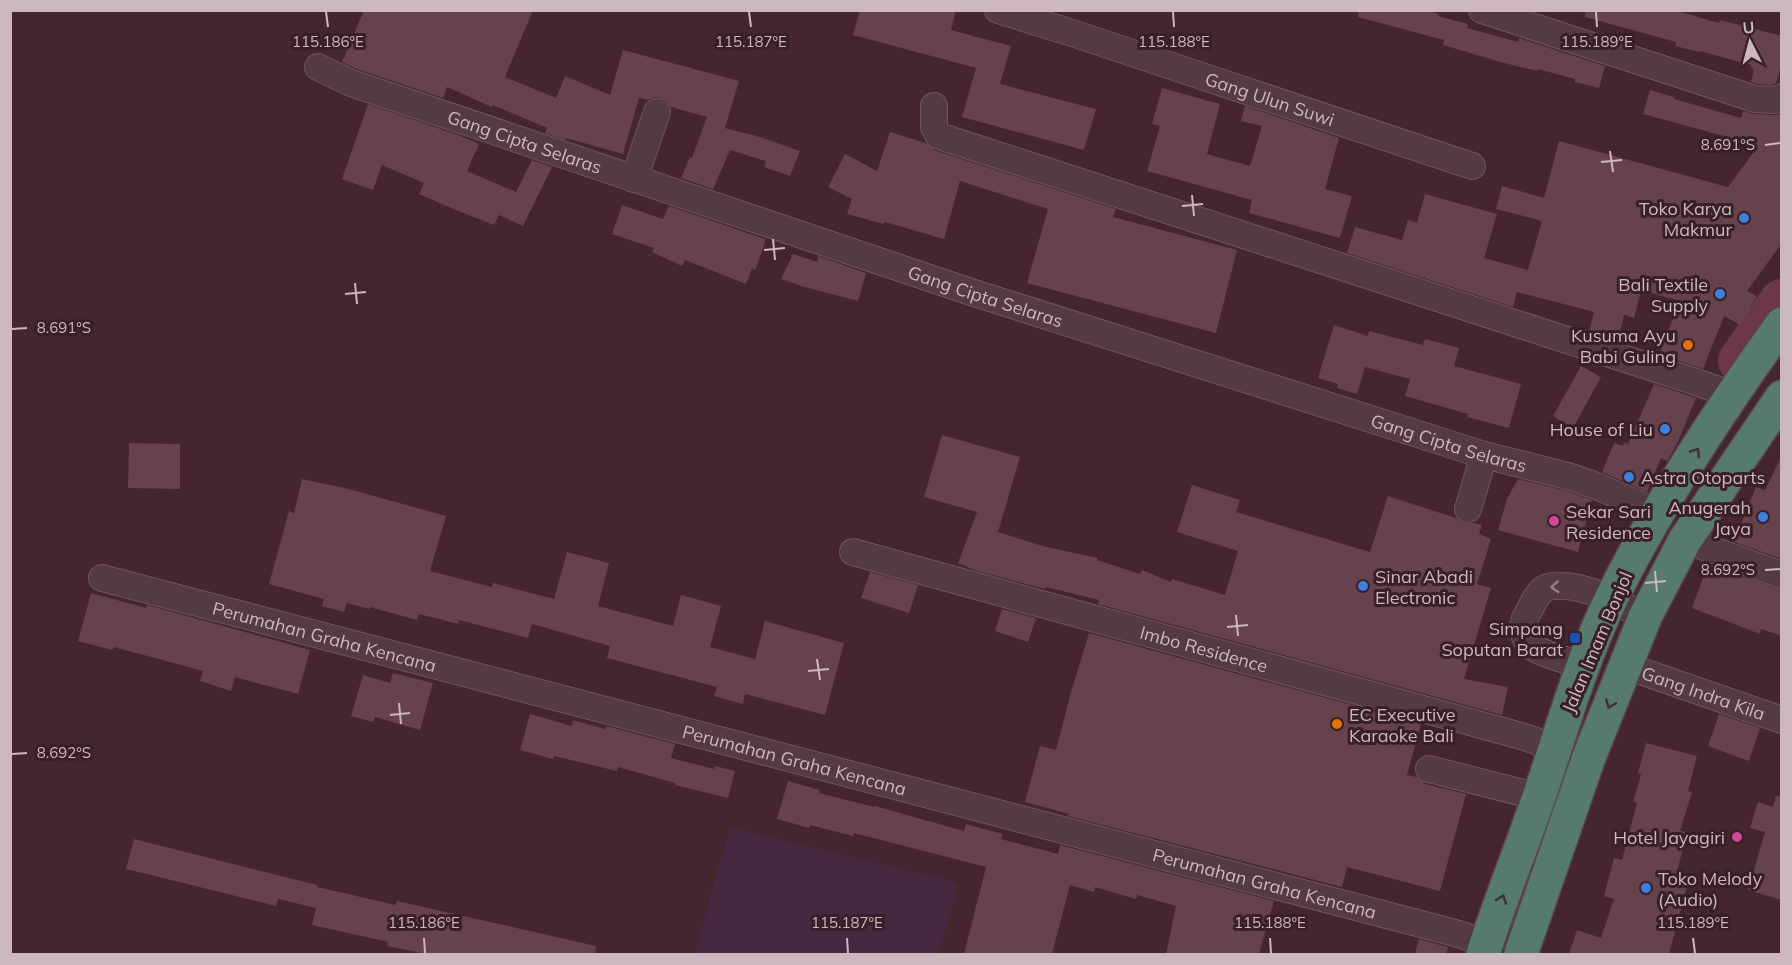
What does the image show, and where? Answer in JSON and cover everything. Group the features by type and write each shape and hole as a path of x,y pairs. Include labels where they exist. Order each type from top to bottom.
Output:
{"highway":[{"name":"Jalan Imam Bonjol","path":"1485,949 1583,666 1612,598 1657,512 1782,324"},
{"name":"Jalan Imam Bonjol","path":"1521,954 1589,757 1645,617 1685,540 1782,397"}],"street":[{"name":"Gang Ulun Suwi","path":"998,10 1073,21 1472,166"},
{"path":"1482,10 1755,99 1775,100 1782,97"},
{"name":"Gang Cipta Selaras","path":"318,68 351,83 971,292 1484,455 1568,476 1657,512"},
{"path":"934,106 934,127 939,136 1676,375 1732,396"},
{"path":"634,179 657,112"},
{"path":"1468,509 1484,455"},
{"path":"1685,540 1782,575"},
{"name":"Imbo Residence","path":"853,552 1555,747"},
{"name":"Perumahan Graha Kencana","path":"102,578 1459,934 1485,949"},
{"path":"1583,666 1533,647 1525,636 1524,622 1539,592 1545,587 1565,586 1612,598 1645,617"},
{"name":"Gang Indra Kila","path":"1626,666 1782,720"},
{"path":"1429,769 1539,797"}],"shaded area":[{"path":"731,827 958,883 939,954 706,954 696,952"}],"building":[{"path":"364,10 533,10 505,77 556,98 565,76 610,95 623,50 739,81 725,128 800,151 790,176 764,167 766,161 730,150 713,189 681,178 690,157 692,158 707,117 671,107 661,98 655,97 648,100 639,98 623,154 566,138 566,140 545,133 547,128 447,87 443,98 342,62"},
{"path":"860,10 956,10 951,30 1011,46 1000,84 1096,109 1084,150 962,117 976,68 853,35"},
{"path":"1359,10 1424,10 1468,24 1467,28 1518,42 1519,38 1605,66 1599,88 1575,82 1575,79 1504,63 1443,45 1444,40 1358,17"},
{"path":"1586,10 1674,10 1719,23 1720,20 1782,36 1782,62 1776,83 1772,85 1751,82 1754,69 1751,65 1675,46 1676,42 1585,17"},
{"path":"1162,88 1220,104 1207,154 1250,166 1262,126 1241,121 1245,106 1339,138 1325,189 1352,196 1340,238 1249,213 1252,200 1147,171 1160,126 1152,124"},
{"path":"1650,90 1741,118 1743,111 1754,114 1782,114 1782,243 1747,291 1757,296 1740,325 1724,316 1703,369 1659,354 1680,301 1641,290 1634,318 1624,315 1618,341 1589,332 1594,312 1517,292 1513,307 1347,253 1355,227 1402,240 1408,220 1417,223 1425,194 1497,214 1484,258 1528,270 1542,221 1496,209 1502,186 1544,198 1559,141 1728,187 1756,149 1734,143 1735,139 1643,114"},
{"path":"368,104 479,144 467,171 516,192 532,160 552,167 523,226 499,215 494,225 451,208 419,194 424,183 382,165 373,190 342,179"},
{"path":"890,132 926,143 934,150 1116,209 1113,217 1237,250 1216,333 1027,283 1048,209 960,181 944,239 847,214 852,199 828,187 845,154 877,171"},
{"path":"622,205 663,219 669,206 765,239 755,270 752,268 746,284 685,260 682,266 652,252 654,248 612,234"},
{"path":"793,254 817,262 818,256 866,273 858,301 781,279"},
{"path":"1334,325 1368,336 1369,331 1423,345 1425,339 1459,348 1454,366 1521,384 1509,428 1467,417 1468,414 1405,396 1410,379 1365,367 1357,394 1337,388 1338,384 1318,378"},
{"path":"1581,366 1601,377 1573,428 1553,416"},
{"path":"1654,384 1696,398 1676,446 1667,461 1661,458 1647,492 1602,472 1614,443 1623,446 1624,442 1628,444"},
{"path":"942,435 1020,457 998,532 1046,547 1098,558 1097,560 1140,574 1142,570 1171,582 1172,579 1225,595 1238,551 1177,532 1192,485 1240,500 1236,512 1370,552 1388,496 1456,518 1463,523 1482,525 1479,534 1491,539 1477,584 1491,588 1464,679 1508,687 1502,715 1098,604 1099,600 977,571 958,563 977,512 924,497"},
{"path":"129,443 180,444 180,489 128,488"},
{"name":"Anugerah Jaya","path":"1782,455 1782,559 1734,542 1756,487 1765,490"},
{"path":"302,479 349,489 446,516 430,571 492,587 493,583 554,599 567,552 609,563 598,606 673,626 681,595 721,606 710,647 755,659 765,621 844,643 825,715 745,694 743,704 714,696 717,687 607,658 610,646 532,624 528,638 459,620 458,624 419,614 417,620 347,603 344,612 322,606 324,599 269,584 289,511 294,513"},
{"name":"Sekar Sari Residence","path":"1518,479 1564,490 1592,500 1578,552 1498,530 1507,499"},
{"path":"1708,564 1782,590 1782,636 1761,629 1760,634 1692,608"},
{"path":"870,572 918,585 909,613 861,598"},
{"path":"91,593 146,608 147,605 310,650 298,694 235,677 231,691 200,681 203,671 114,647 112,650 78,641"},
{"path":"1002,609 1036,618 1028,642 995,631"},
{"path":"1089,633 1421,724 1407,775 1417,777 1425,784 1466,794 1440,891 1347,867 1342,887 1068,816 1069,814 1025,802 1040,746 1056,750"},
{"path":"393,673 433,683 420,730 375,717 373,722 351,716 363,675 390,683"},
{"path":"530,714 572,726 573,720 605,729 606,726 675,744 671,758 714,769 715,766 735,771 728,798 675,785 675,783 618,767 617,771 554,756 553,759 520,750"},
{"path":"1719,714 1760,728 1749,761 1708,746"},
{"path":"1646,743 1697,756 1688,791 1692,792 1680,831 1687,832 1676,876 1689,879 1669,954 1569,954 1577,930 1601,938 1614,899 1604,896 1614,858 1622,860 1637,803 1633,802"},
{"path":"788,781 820,790 819,793 964,831 966,824 1003,834 1001,839 1058,854 1060,845 1274,901 1259,954 1166,954 1176,906 1137,895 1136,899 1095,887 1094,892 1070,885 1052,954 964,954 986,867 854,833 853,836 810,825 809,828 777,819"},
{"path":"1776,796 1782,797 1782,900 1748,890 1765,832 1750,828 1758,802 1773,807"},
{"path":"134,839 317,885 317,887 396,905 397,901 596,946 595,954 427,954 387,946 388,942 312,925 316,908 278,899 276,906 126,869"},
{"path":"1419,939 1448,947 1446,954 1415,954"}],"waterway":[{"path":"1741,361 1782,302"}],"place":[{"name":"Toko Karya Makmur","path":"1744,218"},
{"name":"Bali Textile Supply","path":"1720,294"},
{"name":"Kusuma Ayu Babi Guling","path":"1688,345"},
{"name":"House of Liu","path":"1665,429"},
{"name":"Astra Otoparts","path":"1629,477"},
{"name":"Anugerah Jaya","path":"1763,517"},
{"name":"Sekar Sari Residence","path":"1554,521"},
{"name":"Sinar Abadi Electronic","path":"1363,586"},
{"name":"Simpang Soputan Barat","path":"1575,638"},
{"name":"EC Executive Karaoke Bali","path":"1337,724"},
{"name":"Hotel Jayagiri","path":"1737,837"},
{"name":"Toko Melody (Audio)","path":"1646,888"}]}
